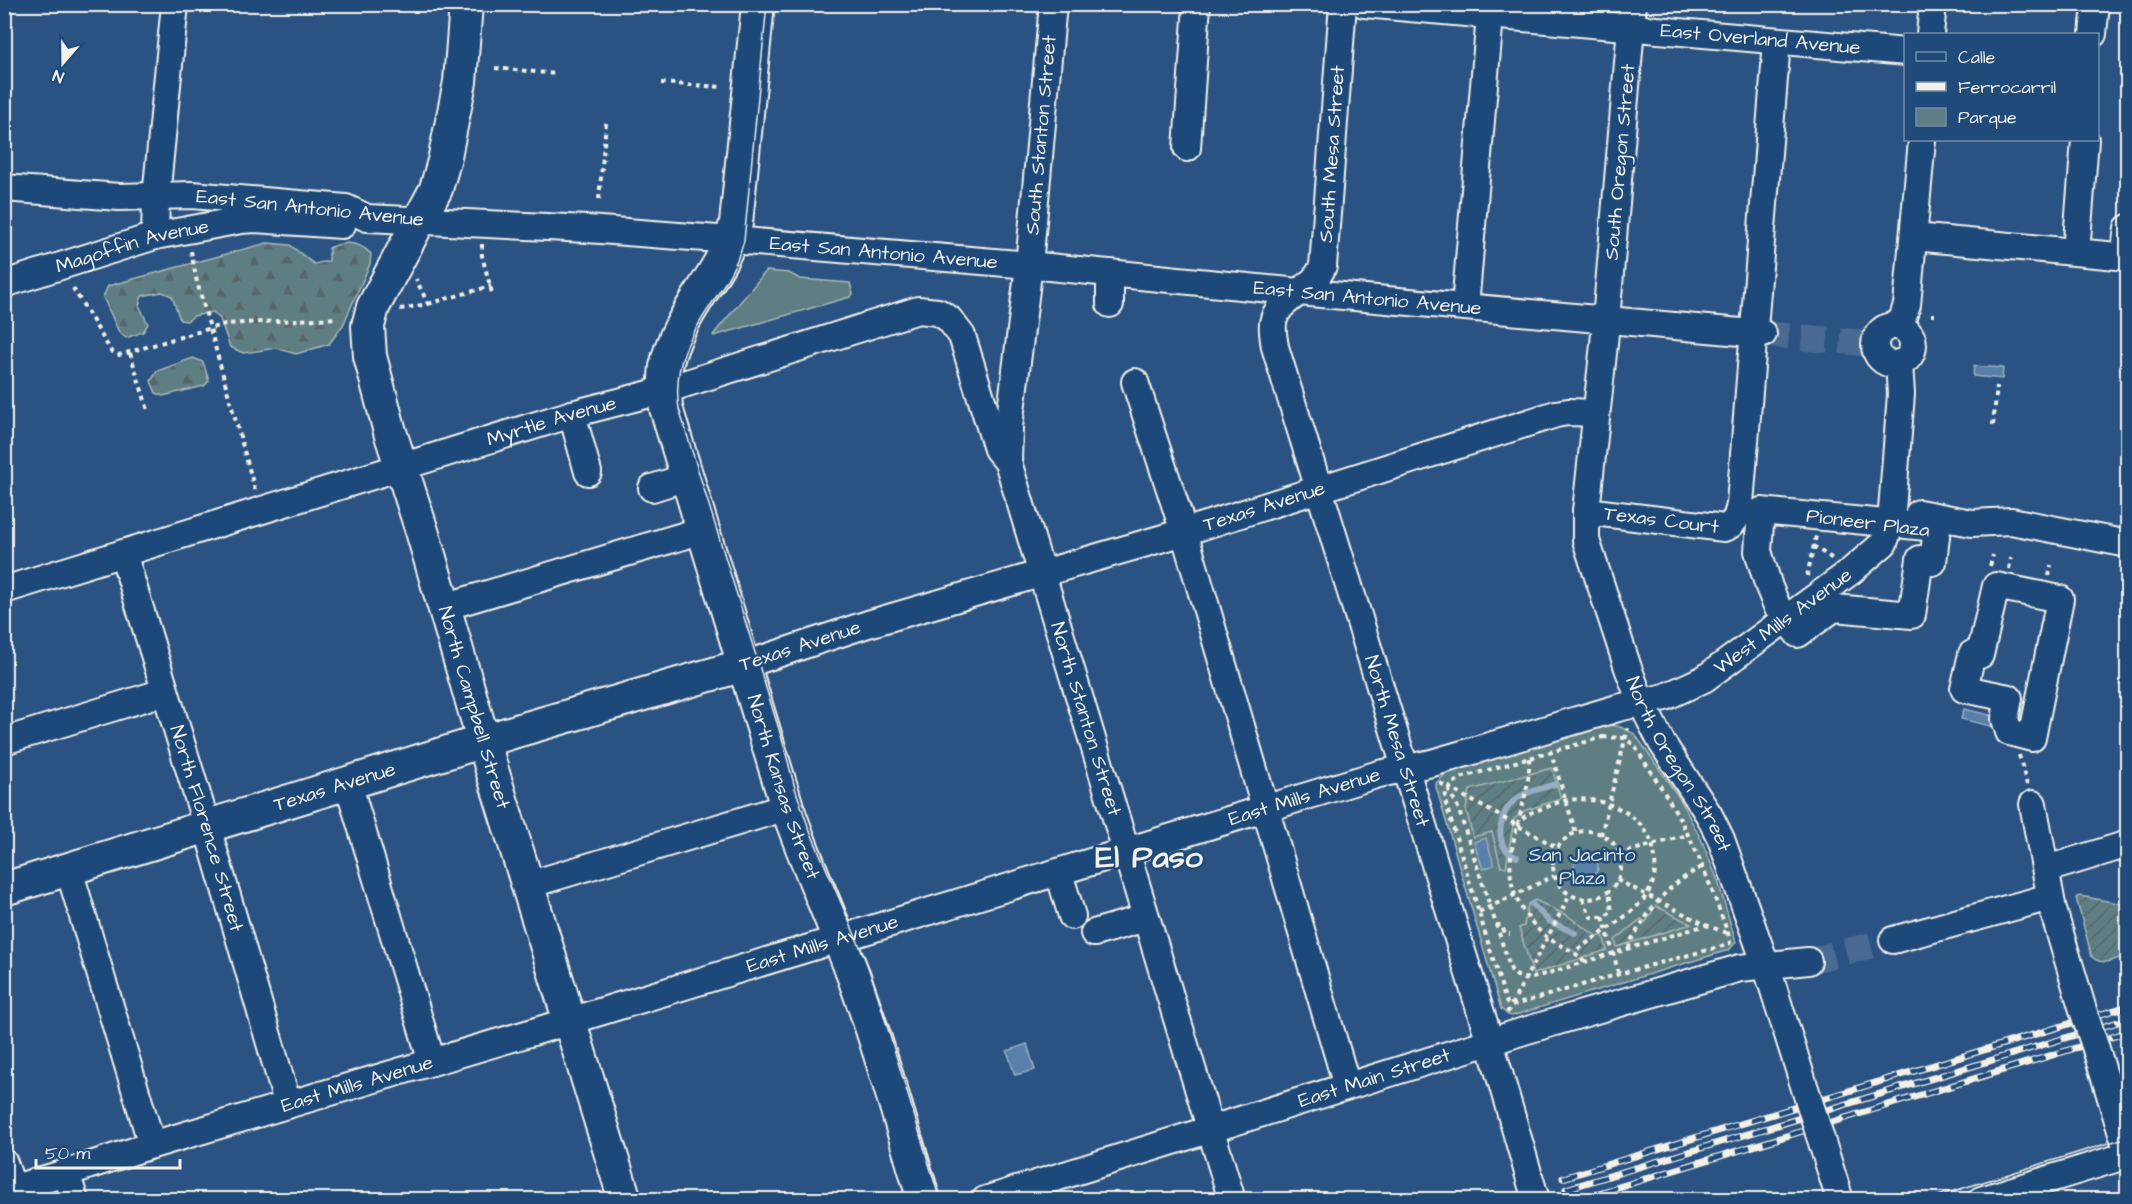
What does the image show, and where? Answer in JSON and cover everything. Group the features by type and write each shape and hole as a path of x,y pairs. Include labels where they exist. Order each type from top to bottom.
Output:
{"main road":[{"name":"North Campbell Street","path":"466,4 460,82 444,161 436,189 373,307 368,326 370,356 483,741 625,1200"},
{"name":"North Kansas Street","path":"758,4 737,212 731,241 674,342 666,367 664,390 666,408 787,807 839,939 892,1094 924,1200"},
{"name":"Texas Avenue","path":"4,889 483,741 744,664"}],"street":[{"path":"155,236 156,197 175,4"},
{"name":"South Stanton Street","path":"1029,265 1053,4"},
{"path":"1187,148 1197,4"},
{"name":"South Mesa Street","path":"1299,292 1315,281 1323,266 1343,4"},
{"name":"East Overland Avenue","path":"1364,4 1633,16 1777,41 1904,52"},
{"path":"1930,33 1933,4"},
{"path":"2093,33 2096,4"},
{"path":"1465,307 1491,10"},
{"name":"South Oregon Street","path":"1605,319 1633,16"},
{"path":"1758,333 1777,41"},
{"path":"1900,326 1907,305 1922,141"},
{"path":"2076,252 2085,141"},
{"name":"East San Antonio Avenue","path":"4,188 119,197 192,195 346,208 368,218 587,229 1029,265 1299,292 1758,333"},
{"name":"Magoffin Avenue","path":"8,273 155,236 241,220 350,225 368,218"},
{"path":"1914,237 2126,257 2127,228"},
{"name":"North Stanton Street","path":"1029,265 1009,427 1008,462 1232,1200"},
{"path":"1110,273 1110,304"},
{"name":"North Mesa Street","path":"1299,292 1279,310 1274,320 1275,347 1490,1042 1536,1200"},
{"name":"Myrtle Avenue","path":"4,590 401,466 572,414 664,390 918,310 938,312 949,319 962,336 997,449 1008,462"},
{"name":"North Oregon Street","path":"1605,319 1586,511 1586,540 1641,702 1662,743 1709,815 1720,839 1766,965 1840,1200"},
{"path":"1888,326 1900,326 1910,333 1913,344 1910,356 1899,363 1883,360 1870,343 1888,326"},
{"name":"Texas Court","path":"1586,511 1724,528 1730,526 1735,520 1740,504 1758,333"},
{"name":"West Mills Avenue","path":"1641,702 1672,695 1699,682 1880,549 1888,537 1891,516 1901,394 1899,363"},
{"path":"1135,382 1184,532 1347,1086"},
{"name":"Texas Avenue","path":"744,664 868,624 1184,532 1556,414 1596,413"},
{"path":"572,414 588,471"},
{"path":"652,488 687,477"},
{"name":"Pioneer Plaza","path":"1761,511 1891,516 1937,528 1932,562 1920,559 1912,615 1834,608 1798,634 1777,606 1758,551 1761,511"},
{"path":"1891,516 1972,523 2011,521 2127,544"},
{"path":"444,607 703,530"},
{"name":"North Florence Street","path":"123,553 207,827 288,1105"},
{"path":"1996,586 2060,599 2032,738 2009,732 2006,719 2009,698 1964,689 1972,654 1980,655 1996,586"},
{"path":"4,741 164,692"},
{"name":"East Mills Avenue","path":"9,1190 1059,873 1378,774 1547,740 1641,702"},
{"path":"348,783 432,1062"},
{"path":"1980,1200 2127,1154 2050,897 2033,804"},
{"path":"528,885 787,807"},
{"path":"2046,869 2127,844"},
{"path":"69,870 152,1145"},
{"path":"1059,873 1071,916"},
{"path":"1893,940 2050,897"},
{"path":"1094,933 1145,918"},
{"name":"East Main Street","path":"985,1200 1209,1128 1740,968 1808,961"},
{"path":"4,1163 9,1190"},
{"path":"66,1173 75,1200"}],"path":[{"path":"495,68 557,74"},
{"path":"661,82 722,87"},
{"path":"599,199 606,123"},
{"path":"4,231 8,273"},
{"path":"482,244 482,256 492,293"},
{"path":"190,248 210,329 261,511"},
{"path":"414,275 428,304"},
{"path":"396,308 428,304 491,286"},
{"path":"73,288 111,351 119,355 225,324 336,318"},
{"path":"130,353 148,410"},
{"path":"1993,425 1997,386"},
{"path":"1805,579 1817,530"},
{"path":"1813,546 1840,564"},
{"path":"1601,835 1628,727"},
{"path":"1625,738 1634,745 1689,835 1730,943 1511,1006 1504,995 1445,801 1448,789 1460,778 1529,758 1547,740 1625,738"},
{"path":"1547,740 1576,833"},
{"path":"1529,758 1529,779 1509,862 1510,877 1516,896 1530,919 1547,937 1574,952 1584,962"},
{"path":"1439,783 1558,848"},
{"path":"1448,789 1457,805 1490,907 1505,943 1511,970 1517,976 1524,979 1706,925"},
{"path":"1517,826 1521,819 1530,812 1566,800 1585,801 1609,805 1634,818 1653,844 1656,872 1647,896 1631,911 1574,952"},
{"path":"1593,832 1601,835 1609,839 1619,854 1621,863 1617,880 1610,891 1593,899 1570,895 1563,890 1554,876 1553,866 1558,848 1566,838 1576,833 1593,832"},
{"path":"1619,854 1689,835"},
{"path":"1629,949 1630,942 1657,901 1690,873 1702,867"},
{"path":"1479,912 1554,876"},
{"path":"1617,880 1706,925 1728,933"},
{"path":"1583,899 1590,917 1603,917 1612,912 1610,891"},
{"path":"1507,1013 1570,895"},
{"path":"1603,917 1628,1001"},
{"path":"1496,924 1501,925 1504,933 1510,934"},
{"path":"2115,1198 2127,1193"}],"green space":[{"path":"267,243 290,245 314,264 329,261 329,248 340,244 356,245 371,254 370,264 343,325 329,344 296,354 276,348 243,353 230,347 220,319 213,312 194,316 187,321 180,320 172,296 162,292 142,296 139,305 148,324 143,332 126,338 119,332 103,297 108,286"},
{"path":"766,271 789,273 800,279 850,283 853,294 850,297 714,336"},
{"path":"193,358 203,362 209,381 204,386 163,396 156,393 151,381 157,371"},
{"name":"San Jacinto Plaza","path":"1605,725 1618,726 1635,734 1680,799 1702,841 1718,881 1736,942 1729,950 1512,1016 1508,1015 1501,1009 1436,783 1449,771"},
{"path":"1552,768 1561,799 1526,810 1514,819 1506,867 1501,867 1492,832 1473,837 1466,809 1470,790"},
{"path":"2080,896 2118,903 2127,909 2127,955 2105,962 2092,957 2076,898"},
{"path":"1535,900 1566,915 1598,937 1603,935 1607,950 1533,974 1519,928 1524,926 1528,904"},
{"path":"1656,906 1691,924 1617,947 1615,940 1641,919 1646,922"}],"water":[{"path":"1974,366 2003,368 2002,379 1973,376"},
{"path":"1964,709 2002,718 1999,728 1961,719"},
{"path":"1486,838 1494,865 1483,869 1474,842"},
{"path":"1586,854 1595,857 1598,866 1595,875 1586,878 1577,875 1574,866 1577,857"},
{"path":"1027,1044 1035,1070 1015,1075 1007,1051"}],"waterway":[{"path":"1517,857 1509,853 1501,839 1500,830 1505,812 1520,796 1556,784"},
{"path":"1532,904 1549,921 1575,933"}],"tunnel":[{"path":"1763,334 1865,343"},
{"path":"1808,961 1893,940"}],"tram line":[{"path":"767,4 744,241 735,264 700,321 682,360 678,383 679,409 782,739 795,788 808,826 870,970 940,1200"},
{"path":"1925,1200 2128,1137"}],"railway":[{"path":"1563,1178 2128,1006"},
{"path":"1566,1189 2128,1019"},
{"path":"1576,1200 2128,1032"}],"district":[{"name":"El Paso","path":"1149,857"}]}
